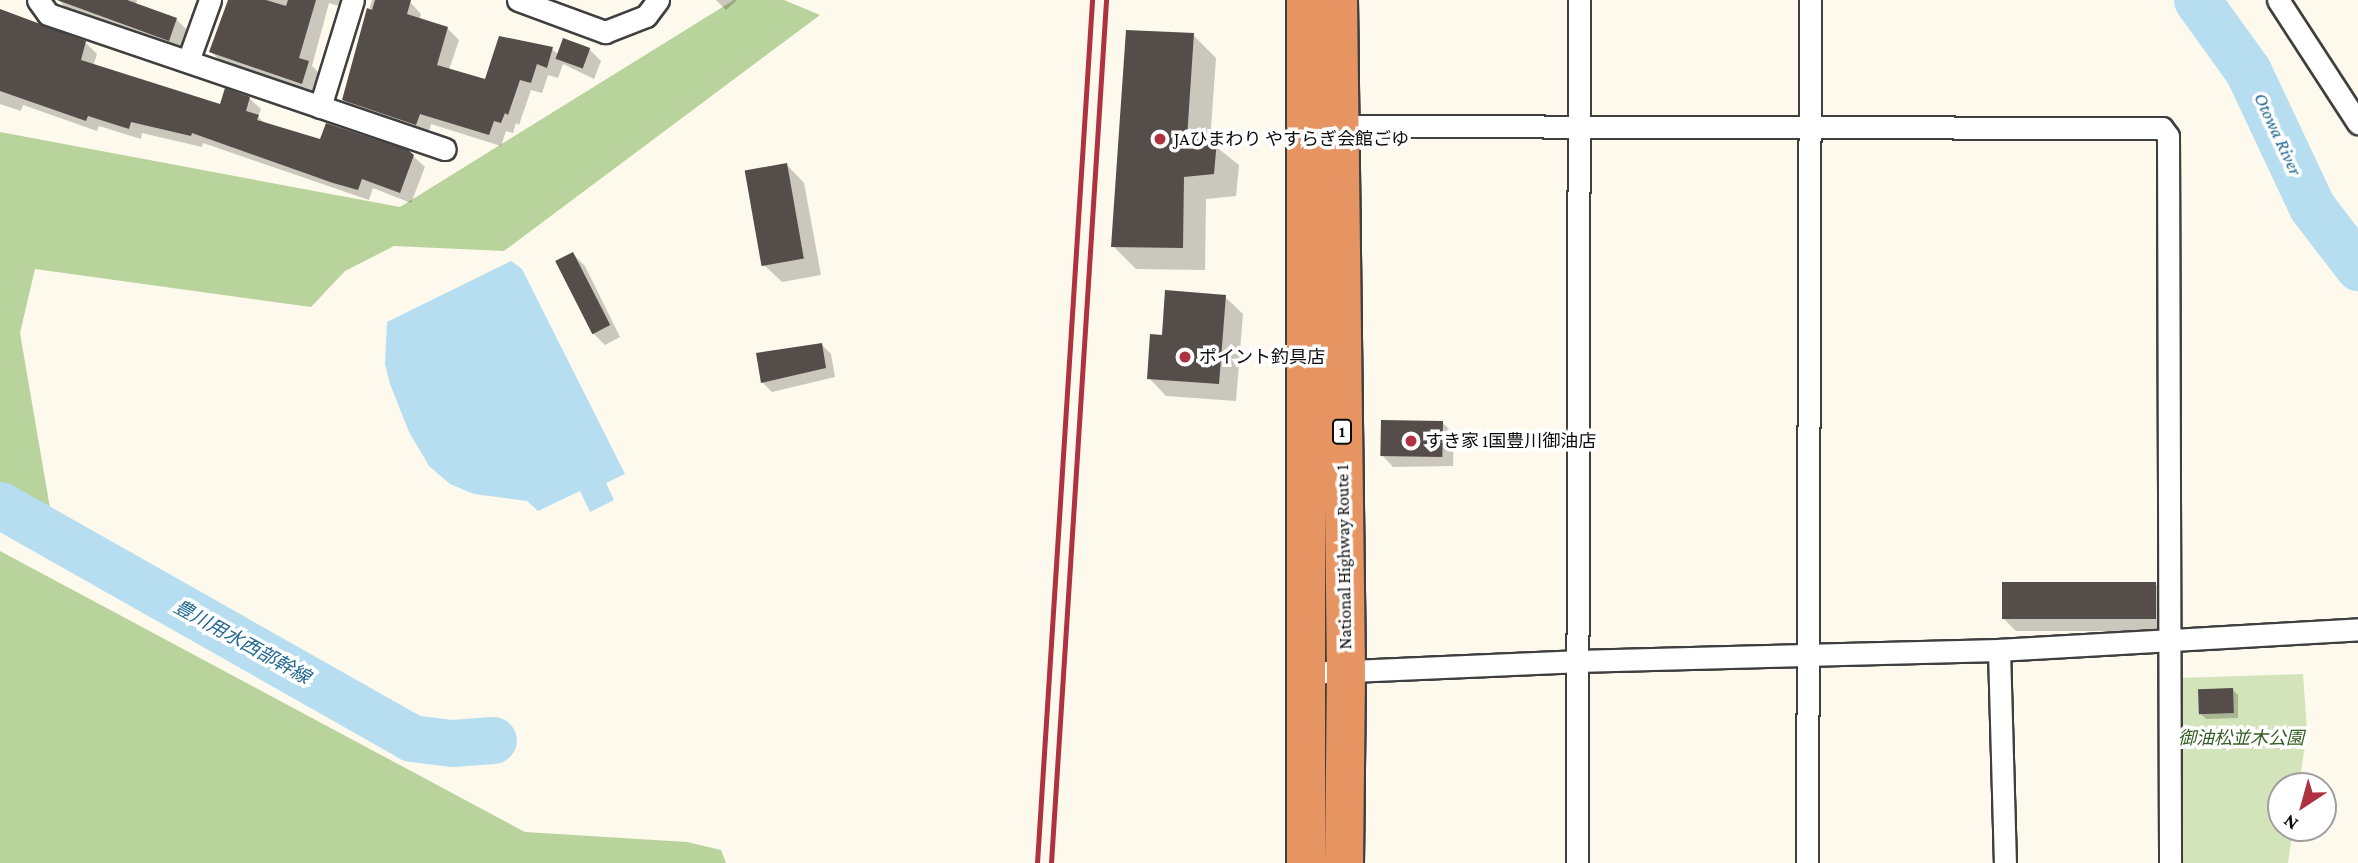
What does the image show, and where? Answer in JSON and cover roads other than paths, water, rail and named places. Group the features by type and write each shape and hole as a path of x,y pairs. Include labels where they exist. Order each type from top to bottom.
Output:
{"highway":[{"path":"1306,0 1306,863"},
{"name":"National Highway Route 1","path":"1338,0 1337,126 1346,672 1344,863"}],"street":[{"path":"38,0 48,14 445,149"},
{"path":"188,61 209,0"},
{"path":"320,107 353,0"},
{"path":"523,1 605,32 646,16 658,0"},
{"path":"1577,863 1579,0"},
{"path":"1807,863 1810,0"},
{"path":"2278,0 2358,123"},
{"path":"1337,126 2162,128 2168,136 2167,643 2170,863"},
{"path":"1305,673 1577,661 1999,650 2350,631"},
{"path":"1999,650 2005,863"}],"water":[{"path":"511,261 522,269 625,474 606,483 614,500 590,512 580,491 538,511 527,501 474,494 450,484 429,466 409,432 390,384 385,364 387,322"}],"waterway":[{"name":"Otowa River","path":"2197,0 2248,71 2312,207 2358,267"},
{"name":"豊川用水西部幹線","path":"0,505 411,738 452,743 493,740"}],"railway":[{"path":"1037,863 1092,0"},
{"path":"1051,863 1106,0"}],"place":[{"name":"JAひまわり やすらぎ会館ごゆ","path":"1160,139"},
{"name":"ポイント釣具店","path":"1185,357"},
{"name":"すき家 1国豊川御油店","path":"1411,441"}],"park label":[{"name":"御油松並木公園","path":"2241,738"}]}
